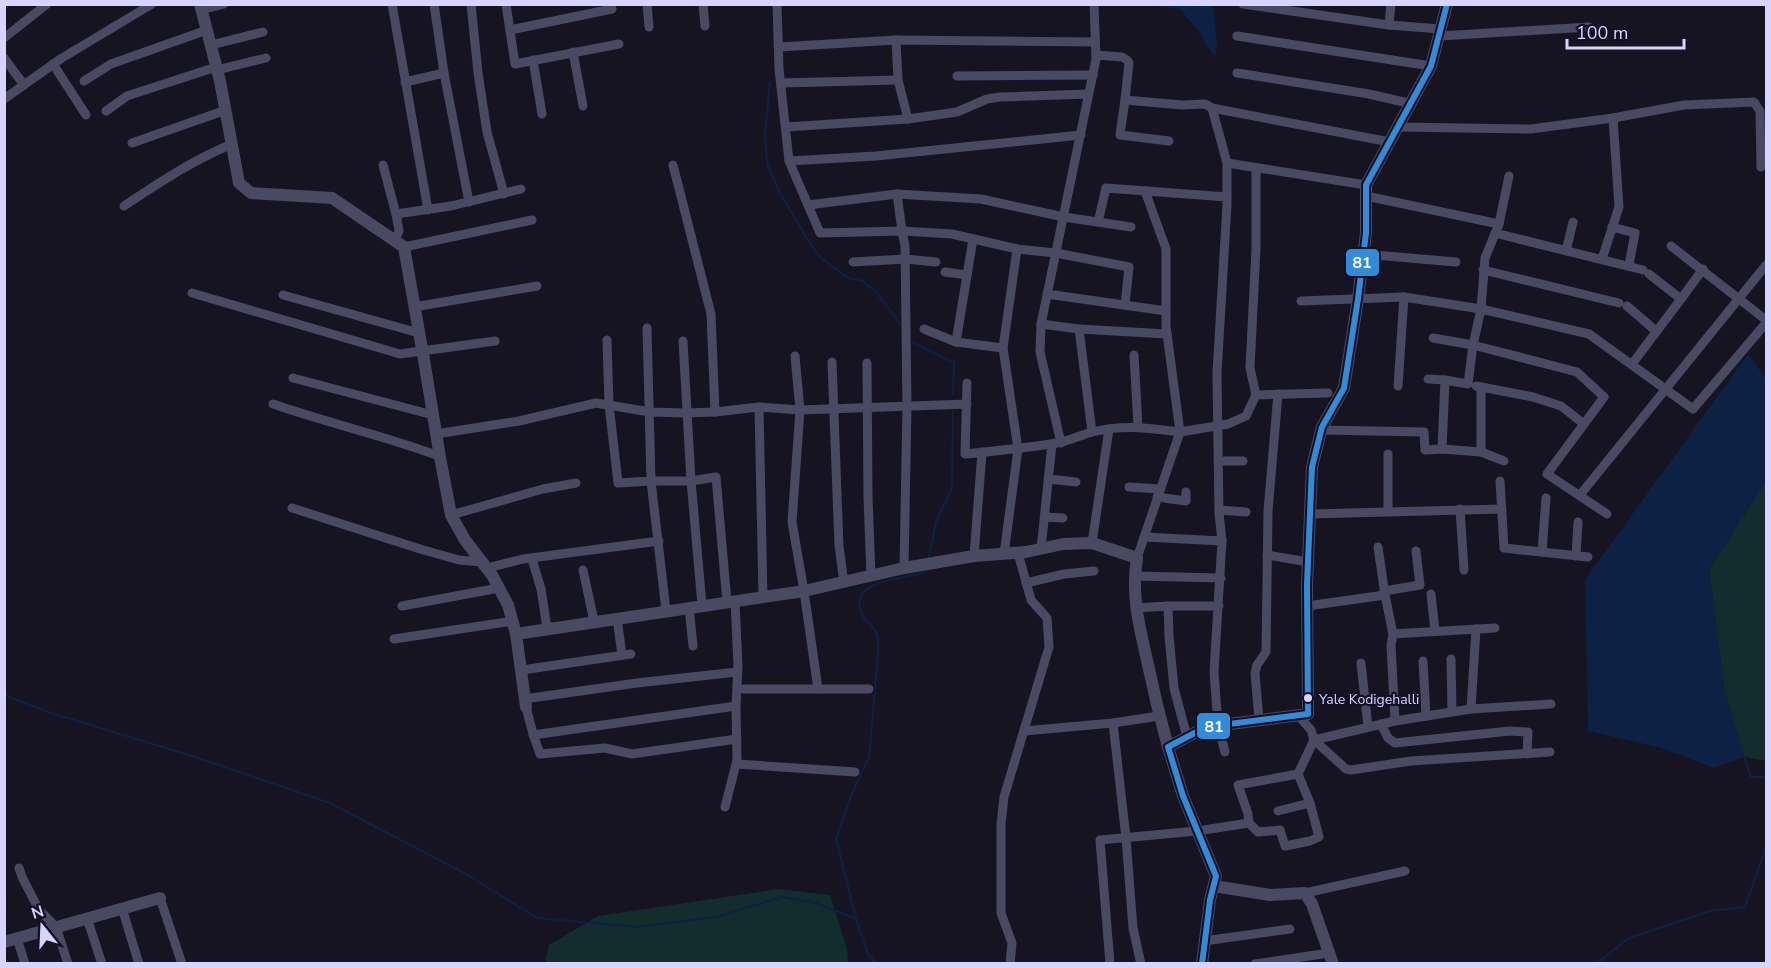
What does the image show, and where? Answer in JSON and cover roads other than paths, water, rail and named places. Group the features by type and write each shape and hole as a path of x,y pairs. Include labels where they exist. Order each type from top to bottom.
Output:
{"street":[{"path":"4,38 47,4"},
{"path":"4,99 53,64 152,4"},
{"path":"224,4 201,7 217,68 239,183 251,193 332,198 399,243 532,220"},
{"path":"392,4 428,210"},
{"path":"434,4 444,73 469,202"},
{"path":"471,4 478,73 488,132 504,194"},
{"path":"506,4 515,64 619,44"},
{"path":"647,4 649,27"},
{"path":"703,4 705,26"},
{"path":"777,4 781,83 789,161 820,233 902,231 952,234 1017,249 1056,253 1128,267 1125,305"},
{"path":"1041,549 1048,479 1056,443 1040,352 1041,324 1093,75 1096,56 1094,4"},
{"path":"1244,4 1440,32 1589,27"},
{"path":"1389,25 1391,4"},
{"path":"1168,747 1206,727 1308,714 1307,606 1312,467 1322,430 1344,388 1366,233 1366,190 1431,66 1447,4"},
{"path":"510,30 612,9"},
{"path":"84,81 111,64 207,30"},
{"path":"211,45 263,32"},
{"path":"1237,36 1431,66"},
{"path":"779,47 896,40 1095,42"},
{"path":"896,40 898,80 908,119"},
{"path":"573,52 583,106"},
{"path":"1096,56 1122,57 1129,63 1120,135 1170,141"},
{"path":"4,58 24,85"},
{"path":"106,111 127,96 217,68 266,58"},
{"path":"532,60 542,114"},
{"path":"53,64 86,115"},
{"path":"405,81 444,73"},
{"path":"1237,73 1369,94 1412,104"},
{"path":"957,76 1093,75"},
{"path":"781,83 898,80"},
{"path":"786,127 908,119 957,112 987,99 1088,94"},
{"path":"1125,100 1182,105 1205,104 1212,108 1390,142"},
{"path":"1398,127 1531,129 1684,105 1754,102 1760,111 1761,167"},
{"path":"1212,108 1227,163 1217,373 1222,541 1214,672 1218,725 1225,752"},
{"path":"132,142 226,110"},
{"path":"1602,259 1619,207 1612,118"},
{"path":"789,161 876,156 1081,135"},
{"path":"124,206 178,170 232,144"},
{"path":"1227,163 1366,190 1566,251 1629,265 1646,272 1681,299"},
{"path":"383,165 396,214 399,243 423,351 451,514 465,540 484,565 508,605 516,634 525,703 540,754 605,748 632,754 737,739"},
{"path":"673,165 711,314 715,412"},
{"path":"967,382 965,454 1056,443 1092,432 1138,426 1180,432 1228,424 1246,416 1256,396 1250,368 1256,249 1256,168"},
{"path":"1468,384 1481,309 1485,258 1497,229 1509,176"},
{"path":"1098,222 1106,188 1227,197"},
{"path":"396,214 469,202 521,189"},
{"path":"1145,190 1166,249 1167,334 1180,432 1137,558 1135,608 1168,747 1183,796 1216,876 1202,963"},
{"path":"808,205 897,194 981,199 1064,217 1131,227"},
{"path":"897,194 905,259 907,407 904,568"},
{"path":"1566,251 1573,222"},
{"path":"1612,227 1635,233 1629,265"},
{"path":"956,342 973,238"},
{"path":"1301,301 1404,297 1481,309 1589,334 1693,409 1767,322 1740,298 1671,246"},
{"path":"1004,554 1018,449 1003,348 1017,249"},
{"path":"1363,254 1456,262"},
{"path":"853,262 905,259 936,262"},
{"path":"1580,495 1767,265"},
{"path":"1632,364 1703,269"},
{"path":"1483,270 1623,305 1656,332"},
{"path":"945,272 967,275"},
{"path":"414,308 537,286"},
{"path":"192,293 400,354 495,340"},
{"path":"1047,294 1166,311"},
{"path":"284,295 419,333"},
{"path":"1398,386 1404,297"},
{"path":"1041,324 1079,329 1167,334"},
{"path":"647,328 651,481 666,611"},
{"path":"924,329 956,342 1003,348"},
{"path":"1079,329 1092,432"},
{"path":"1433,338 1473,345 1577,372 1604,397 1547,474 1607,514"},
{"path":"607,340 609,405 618,483 691,481 716,477 731,602 738,689 736,764 725,807"},
{"path":"683,341 691,481 695,606 693,646"},
{"path":"1134,355 1138,426"},
{"path":"795,356 800,410 792,522 818,690"},
{"path":"832,362 839,546 844,582"},
{"path":"867,363 871,576"},
{"path":"293,378 433,415"},
{"path":"1428,379 1445,380 1533,397 1561,406 1584,424"},
{"path":"1442,449 1445,380"},
{"path":"1481,387 1481,452"},
{"path":"1256,396 1278,393 1328,393"},
{"path":"1259,720 1255,673 1257,665 1266,652 1268,511 1278,393"},
{"path":"436,434 519,421 596,403 650,412 687,413 759,407 800,410 967,404"},
{"path":"273,404 440,456"},
{"path":"759,407 764,597"},
{"path":"1092,543 1109,429"},
{"path":"1322,430 1424,432 1425,450 1481,452 1504,461"},
{"path":"974,556 982,452"},
{"path":"1388,454 1388,511"},
{"path":"1218,461 1243,461"},
{"path":"1048,479 1076,482"},
{"path":"1500,481 1504,548 1588,557"},
{"path":"451,514 543,489 576,483"},
{"path":"1129,487 1186,501 1186,492"},
{"path":"1542,552 1546,498"},
{"path":"292,508 420,549 484,565 579,550 659,541"},
{"path":"1460,509 1464,570"},
{"path":"1311,514 1502,509"},
{"path":"1220,510 1246,512"},
{"path":"1045,517 1063,518"},
{"path":"1576,556 1578,522"},
{"path":"1144,537 1222,541"},
{"path":"516,634 804,591 904,568 974,556 1018,553 1063,544 1092,543 1137,558"},
{"path":"1378,547 1393,634 1395,721"},
{"path":"1307,606 1420,585 1416,551"},
{"path":"1010,963 1012,943 1001,913 1001,824 1004,797 1049,647 1047,618 1031,600 1018,553"},
{"path":"1267,555 1308,562"},
{"path":"532,559 541,589 547,628"},
{"path":"583,570 594,621"},
{"path":"1026,583 1065,574 1094,571"},
{"path":"1135,576 1221,578"},
{"path":"402,606 499,588"},
{"path":"1431,594 1435,631"},
{"path":"1168,606 1174,688 1187,737"},
{"path":"1135,608 1219,606"},
{"path":"522,670 627,654 617,618"},
{"path":"394,639 513,621"},
{"path":"1393,634 1496,628"},
{"path":"1472,709 1476,629"},
{"path":"1451,658 1452,712"},
{"path":"1423,661 1426,716"},
{"path":"1361,663 1368,727"},
{"path":"525,703 637,683 737,672"},
{"path":"738,689 869,689"},
{"path":"1314,740 1395,721 1452,712 1551,704"},
{"path":"533,735 736,706"},
{"path":"1298,715 1311,730 1314,740 1346,769 1351,770 1411,761 1550,752"},
{"path":"1024,731 1113,723 1160,716"},
{"path":"1113,723 1126,837 1133,928 1141,963"},
{"path":"1381,724 1388,738 1395,743 1510,731 1528,732 1527,754"},
{"path":"1298,774 1238,785 1249,823 1258,831 1280,830 1285,846 1319,837 1310,803 1298,774 1314,740"},
{"path":"736,764 855,772"},
{"path":"1278,811 1310,803"},
{"path":"1110,963 1100,840 1197,831 1249,823"},
{"path":"19,868 39,910 56,927 68,963"},
{"path":"1214,886 1270,895 1305,893 1405,871"},
{"path":"1255,963 1331,958 1312,904 1305,893"},
{"path":"4,942 160,898 182,963"},
{"path":"122,908 139,963"},
{"path":"87,918 102,963"},
{"path":"1204,941 1290,929"},
{"path":"17,938 25,963"}],"water":[{"path":"1157,5 1213,5 1217,46 1215,58 1196,28 1181,10"},
{"path":"1748,354 1766,379 1766,481 1709,569 1724,689 1744,757 1714,768 1662,748 1588,731 1585,580"}],"waterway":[{"path":"770,82 765,133 767,164 780,193 821,258 848,278 863,281 876,292 901,325"},
{"path":"912,342 954,363 953,394"},
{"path":"929,557 936,522 952,488 953,411"},
{"path":"877,964 868,954 856,919 836,839 851,796 869,757 878,643 876,633 864,617 859,605 861,596 876,584 926,571"},
{"path":"4,693 11,698 51,713 189,755 330,803 466,874 537,918 638,927 716,917 782,897 816,903 856,919"},
{"path":"1744,757 1751,777 1766,777"},
{"path":"1596,964 1629,938 1710,911 1745,907 1766,847"}],"place":[{"name":"Yale Kodigehalli","path":"1308,698"}]}
